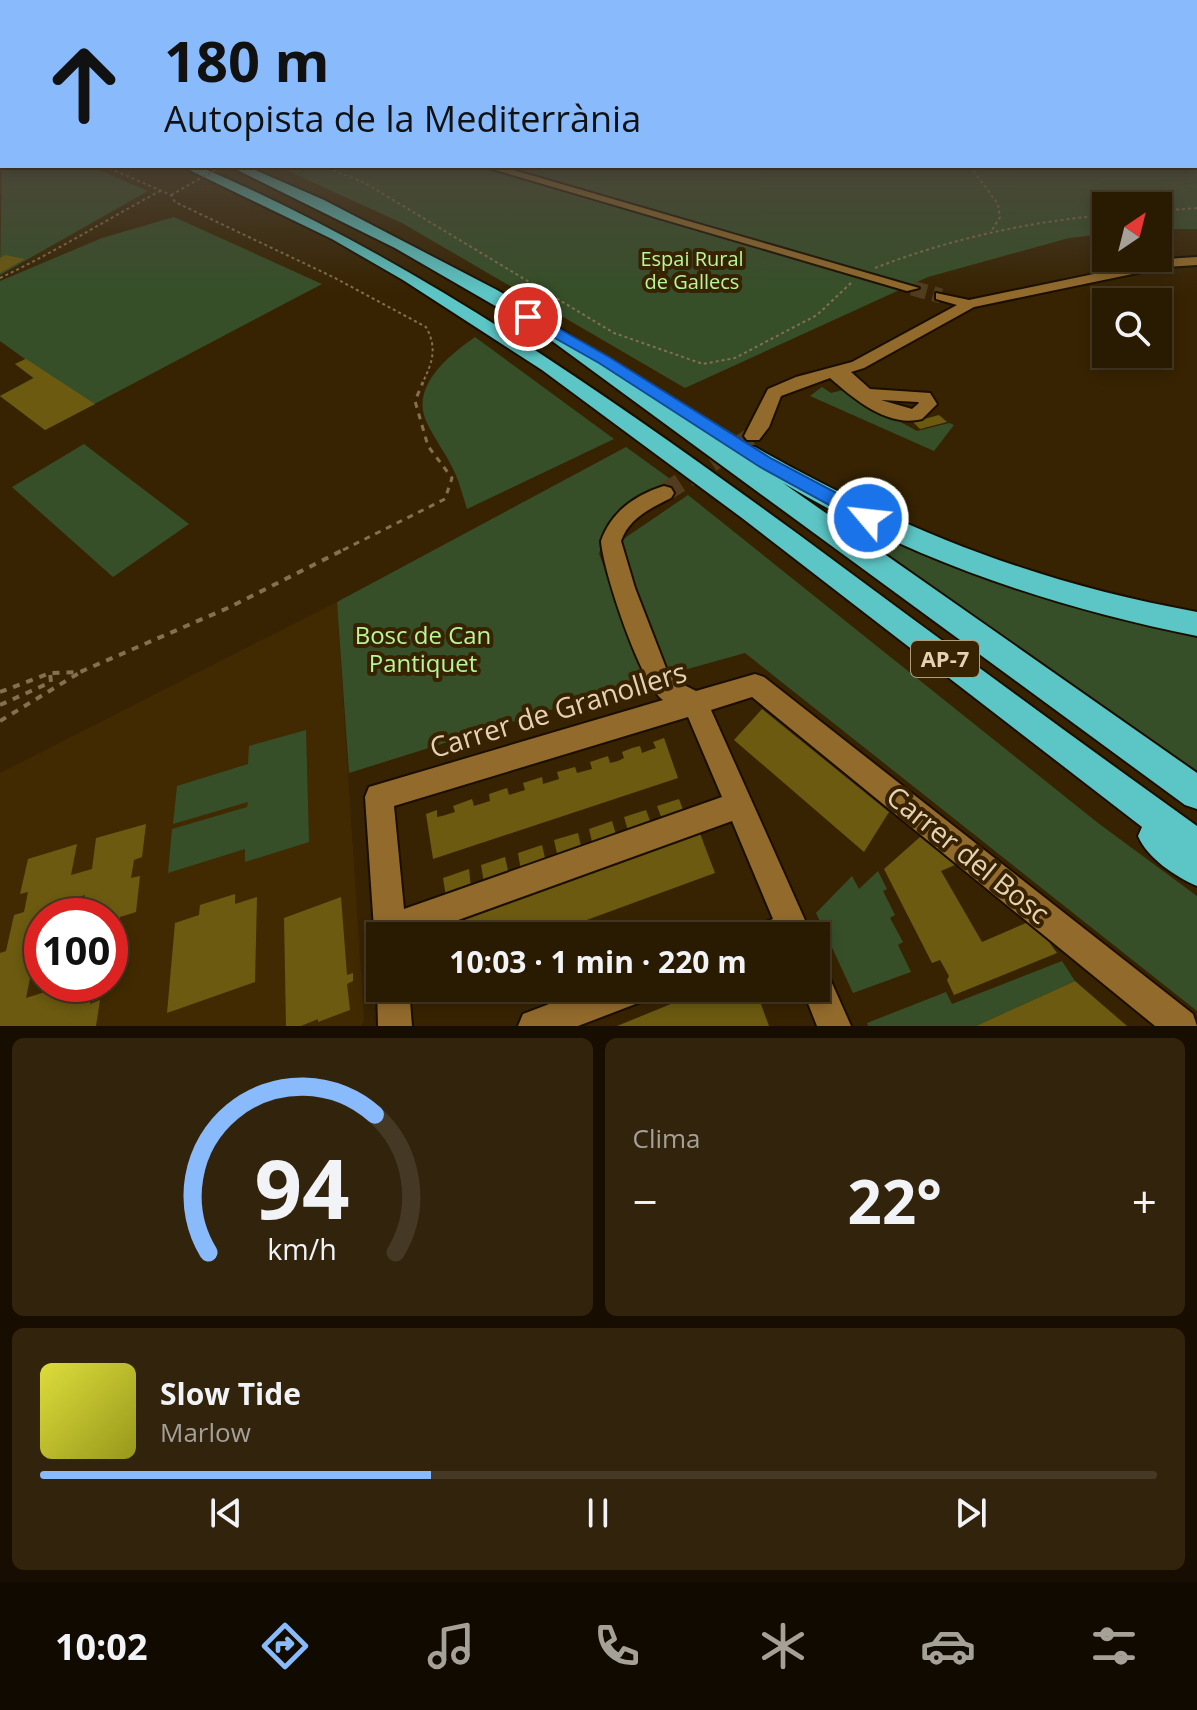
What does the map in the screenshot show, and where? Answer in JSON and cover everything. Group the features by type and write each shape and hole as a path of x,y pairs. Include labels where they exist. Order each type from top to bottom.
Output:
{"highway":[{"name":"AP-7","path":"252,197 347,242 477,319 616,413 1197,847"},
{"name":"AP-7","path":"304,197 351,218 485,291 571,343 697,428 1197,793"},
{"path":"697,428 953,556 1062,593 1197,624"},
{"path":"693,470 724,503 766,537 1197,868"}],"street":[{"path":"594,197 912,288"},
{"path":"753,436 774,393 802,381 838,373 969,304 1166,263 1197,261"},
{"path":"941,296 969,304"},
{"path":"664,493 638,506 619,522 610,543 614,566 663,686 695,703 739,805 782,922"},
{"name":"Carrer de Granollers","path":"390,922 379,797 755,685"},
{"name":"Carrer del Bosc","path":"755,685 1181,1026"},
{"path":"418,922 739,805"},
{"path":"394,1002 395,1026"},
{"path":"535,1026 598,1002"},
{"path":"824,1002 834,1026"}],"path":[{"path":"0,278 55,252 85,231 149,197"},
{"path":"0,721 80,672 230,607 403,523 445,499 452,478 428,446 415,401 436,354 436,342 426,327 321,268 249,238 175,202 172,197"},
{"path":"388,197 614,333 703,364 735,358 817,315 862,274 919,249 992,230 1092,217"},
{"path":"992,230 1000,217 998,204 993,197"},
{"path":"1172,210 1197,208"},
{"path":"0,692 50,673 80,672"},
{"path":"0,705 51,682 50,673"}],"shaded area":[{"path":"337,602 364,1020 361,1026 0,1026 0,773"}],"green space":[{"path":"1,197 138,197 0,275"},
{"name":"Espai Rural de Gallecs","path":"345,197 1092,197 1092,236 1069,238 928,277 685,388 402,223"},
{"name":"Espai Rural de Gallecs","path":"1172,197 1197,197 1197,229 1172,229"},
{"path":"174,217 322,284 45,430 0,396 33,378 15,364 25,359 0,341 0,281 102,238"},
{"path":"475,337 614,439 467,509 455,473 427,423 423,396 444,362"},
{"path":"822,387 831,393 847,389 860,400 917,431 949,423 954,425 934,451 810,396"},
{"path":"84,444 189,524 113,577 12,487"},
{"name":"Bosc de Can Pantiquet","path":"626,447 673,481 607,526 599,554 649,679 349,773 337,602"},
{"path":"783,479 920,549 1197,630 1197,775"},
{"path":"688,495 1098,823 1197,896 1197,1011 745,653 666,675 618,554 619,542"},
{"path":"306,730 309,842 245,862 245,849 168,873 172,829 247,807 248,802 173,824 177,786 248,764 249,746"},
{"path":"878,871 887,889 883,891 895,915 890,918 903,942 898,945 911,972 853,993 830,943 830,922 820,922 816,913 852,876 859,889"},
{"path":"1062,961 1075,981 976,1026 868,1026 867,1023 946,992 952,1004"}],"building":[{"path":"5,255 25,259 0,273 0,258"},
{"path":"26,359 95,404 45,430 0,396 34,378 15,364"},
{"path":"939,415 947,422 920,429 913,422"},
{"path":"762,709 889,812 864,852 734,740"},
{"path":"664,738 678,778 433,859 426,814 437,810 437,817 455,812 453,806 472,799 474,806 490,801 489,794 507,788 509,795 525,790 523,783 542,777 543,784 559,779 557,772 575,767 577,773 592,769 590,762 608,756 610,763 618,761 624,758 622,752 640,746 642,753 656,748 653,742"},
{"path":"679,799 685,815 663,822 657,806"},
{"path":"646,810 652,826 629,834 624,817"},
{"path":"612,821 617,838 593,846 589,829"},
{"path":"146,824 142,857 134,860 131,878 140,876 136,912 128,914 128,898 84,898 85,895 76,898 27,898 28,892 20,894 28,859 77,844 71,875 92,869 96,838"},
{"path":"699,831 715,873 581,922 442,922"},
{"path":"578,833 582,850 558,858 554,840"},
{"path":"920,837 955,865 941,871 982,942 1026,923 1057,953 954,995 947,980 949,976 940,960 932,963 884,869"},
{"path":"542,845 546,862 521,871 518,853"},
{"path":"505,857 509,875 484,883 481,865"},
{"path":"469,869 471,888 446,897 443,878"},
{"path":"235,894 235,904 257,897 255,982 167,1013 175,923 199,915 200,905"},
{"path":"341,897 347,975 353,973 353,981 347,984 350,1010 318,1022 318,1019 301,1026 286,1026 284,918"},
{"path":"24,912 24,1002 100,1002 96,1026 0,1026 0,953 6,951 14,915"},
{"path":"1075,981 1127,1026 976,1026 1011,1010"},
{"path":"676,1002 760,1002 769,1026 617,1026"}],"tunnel":[{"path":"912,288 941,296"},
{"path":"664,493 753,436"}],"route":[{"path":"528,317 604,360 766,463 868,518"}]}
